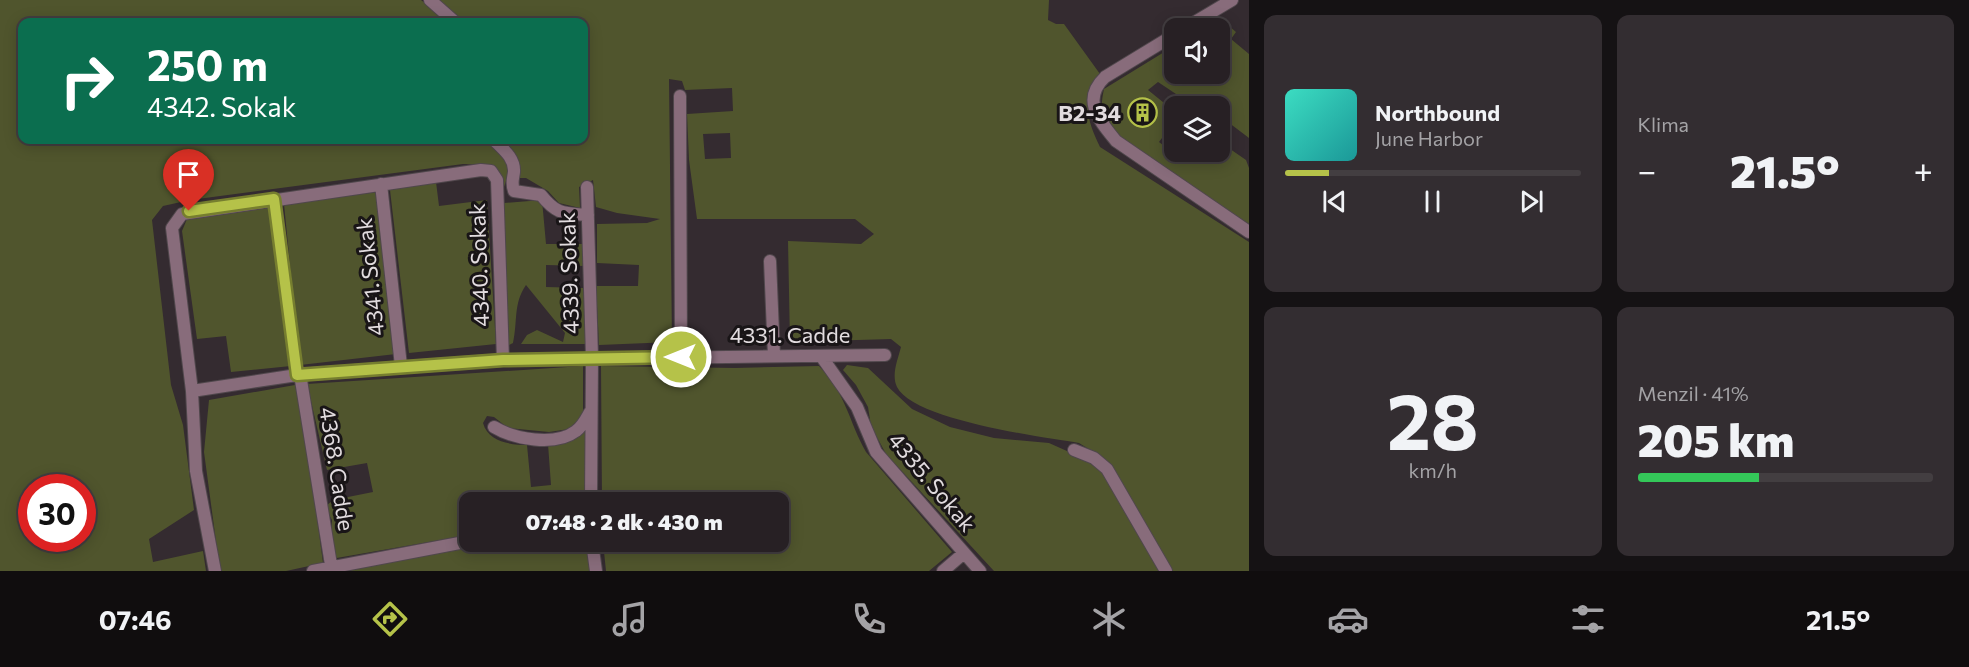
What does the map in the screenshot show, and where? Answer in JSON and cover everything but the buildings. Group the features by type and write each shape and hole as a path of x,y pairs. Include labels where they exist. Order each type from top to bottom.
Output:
{"street":[{"path":"430,0 450,18"},
{"path":"1202,18 1232,0"},
{"path":"1164,41 1105,77 1096,86 1093,102 1100,121 1116,141 1249,232"},
{"path":"680,96 681,357"},
{"path":"497,144 512,161 514,171 511,183 514,191 541,195 553,210 562,213 588,215"},
{"name":"4340. Sokak","path":"381,184 481,170 491,171 497,180 503,360"},
{"path":"214,571 196,471 192,391 172,228 176,220 189,211 381,184"},
{"name":"4341. Sokak","path":"381,184 400,366"},
{"name":"4339. Sokak","path":"587,187 592,357 591,492"},
{"name":"4368. Cadde","path":"274,199 298,375 331,569"},
{"path":"770,261 774,356"},
{"name":"4335. Sokak","path":"820,356 857,407 876,452 980,571"},
{"name":"4331. Cadde","path":"192,391 298,375 503,360 592,357 885,356"},
{"path":"494,427 520,438 565,437 583,424 592,408"},
{"path":"1074,450 1094,458 1107,470 1166,571"},
{"path":"313,571 459,544"},
{"path":"593,552 596,571"},
{"path":"943,571 964,553"}],"green space":[{"path":"0,0 421,0 444,18 18,18 18,144 492,144 511,166 503,190 502,177 494,165 463,164 190,200 163,206 152,220 171,385 183,425 194,510 149,539 153,562 203,551 206,571 0,571"},
{"path":"436,0 1049,0 1048,20 1056,24 1064,24 1100,74 1090,93 1088,110 1089,119 1100,147 1249,242 1249,571 1171,571 1097,454 1079,443 952,418 908,399 895,382 901,347 891,339 790,342 788,241 861,244 874,234 855,219 697,219 689,160 687,114 733,111 732,88 685,90 682,81 669,79 672,342 599,345 596,286 638,286 639,265 597,263 597,224 647,223 660,219 617,213 596,207 593,180 579,187 580,208 559,203 548,191 526,178 517,178 500,144 588,144 588,18 456,18","holes":["730,133 731,158 705,159 703,134"]},
{"path":"1230,27 1236,32 1231,39 1249,54 1249,138 1230,124 1230,96 1179,96 1158,82 1148,90 1164,103 1164,135 1159,142 1164,146 1164,162 1230,162 1230,149 1246,160 1249,168 1249,224 1118,138 1103,116 1104,89 1164,52 1164,84 1230,84"},
{"path":"436,182 439,206 487,200 496,344 409,353 390,190"},
{"path":"378,192 396,354 300,365 284,204"},
{"path":"542,200 546,244 585,244 585,266 546,265 546,287 584,288 586,344 521,344 527,335 537,330 563,342 565,333 526,285 517,306 513,343 509,345 504,203"},
{"path":"269,205 291,366 231,372 226,336 197,339 182,231 187,219"},
{"path":"847,365 868,368 912,409 950,427 994,438 1049,443 1096,464 1109,478 1161,571 994,571 886,454 871,426 868,407 856,385 843,370"},
{"path":"583,366 583,418 569,429 549,432 508,428 494,417 487,416 483,423 490,434 501,441 527,445 531,487 551,485 548,444 588,427 587,492 459,492 459,537 331,559 332,520 325,507 333,500 373,492 367,463 327,470 307,384"},
{"path":"601,366 735,368 819,366 836,387 866,452 952,552 929,571 606,571 604,552 789,552 789,492 602,492"},
{"path":"295,385 306,434 323,563 286,571 220,571 204,452 209,400"},
{"path":"459,550 459,552 588,552 590,571 339,571"}],"place":[{"name":"B2-34","path":"1142,113"}],"route":[{"path":"189,211 274,199 297,375 503,360 681,357"}]}
